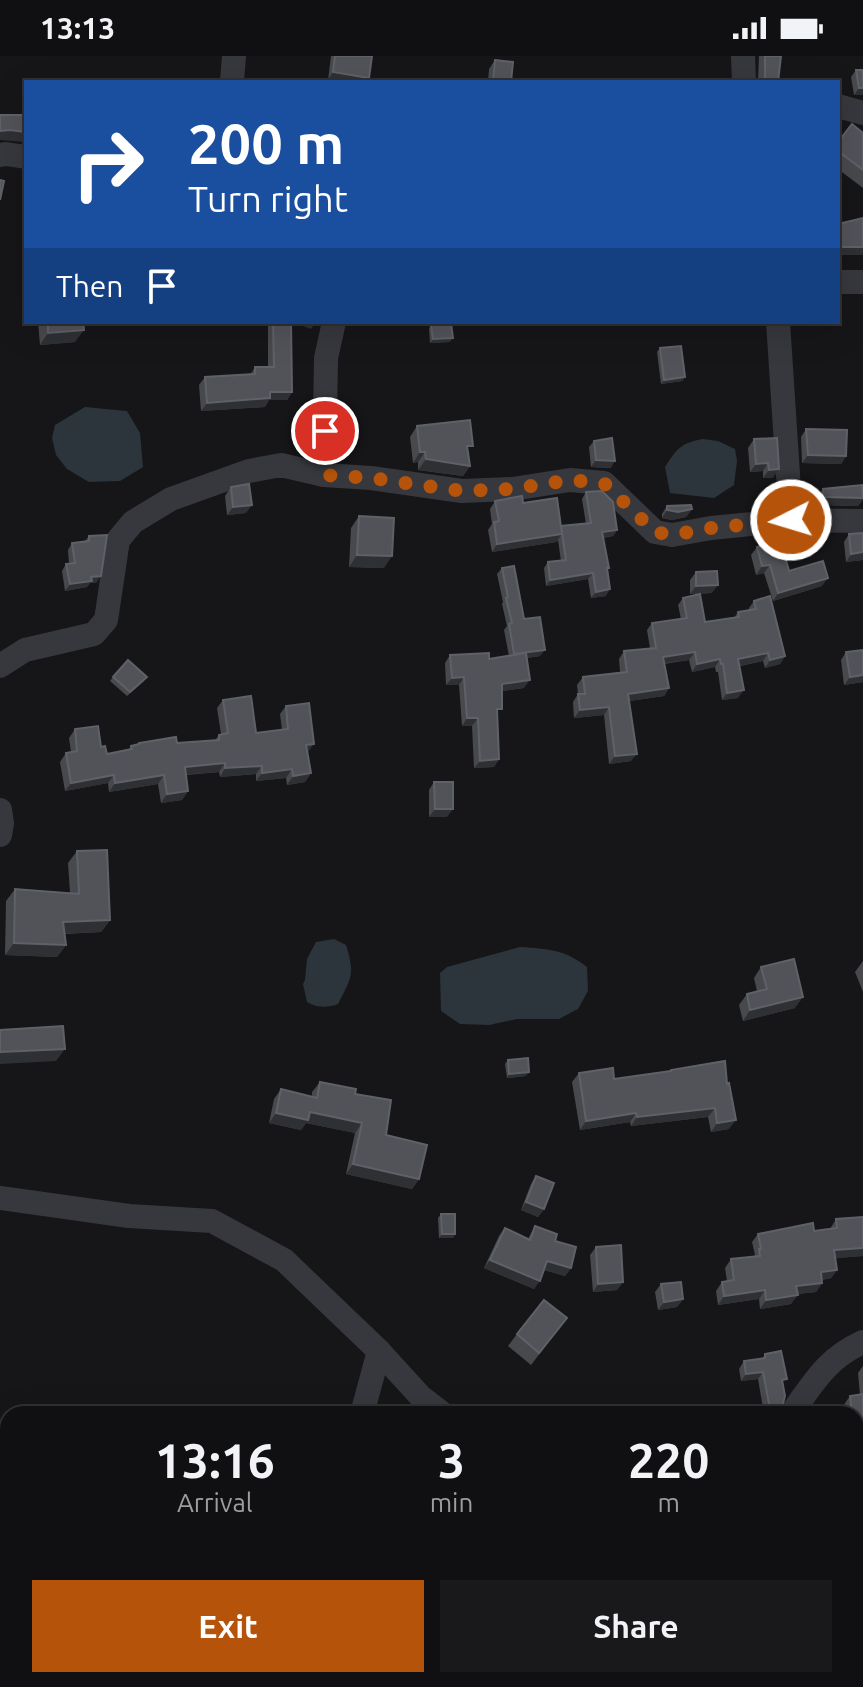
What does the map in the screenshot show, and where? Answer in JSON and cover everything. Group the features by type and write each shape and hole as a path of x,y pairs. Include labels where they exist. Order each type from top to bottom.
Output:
{"street":[{"path":"232,80 234,56"},
{"path":"743,56 744,80"},
{"path":"840,107 863,113"},
{"path":"0,155 24,157"},
{"path":"840,282 863,282"},
{"path":"324,475 326,358 334,324"},
{"path":"778,324 791,520"},
{"path":"0,666 25,650 94,634 106,620 118,540 133,522 171,499 249,471 281,465 324,475 371,478 462,491 512,489 570,480 604,483 655,532 672,535 791,520 863,521"},
{"path":"0,810 0,835"},
{"path":"0,1198 129,1216 212,1221 284,1260 433,1406"},
{"path":"797,1406 821,1373 844,1351 863,1342"},
{"path":"364,1406 379,1351"}],"shaded area":[{"path":"85,407 127,411 140,433 143,467 120,481 89,482 67,469 56,455 52,438 55,425"},
{"path":"703,439 718,441 735,449 734,485 714,498 670,493 665,467 680,447"},
{"path":"334,939 346,945 351,963 349,981 338,1004 326,1007 315,1005 307,1002 303,984 307,959 316,942"},
{"path":"520,947 563,953 587,967 588,991 578,1009 559,1019 517,1019 489,1025 460,1024 441,1011 440,973 447,967"}],"building":[{"path":"335,56 372,56 369,78 333,72"},
{"path":"765,56 781,56 778,80 763,80"},
{"path":"495,60 513,62 511,80 493,80"},
{"path":"856,70 863,70 863,88 859,88"},
{"path":"0,115 24,115 24,132 0,131"},
{"path":"852,124 863,133 863,170 840,153 840,139"},
{"path":"863,218 863,247 840,247 840,224"},
{"path":"48,324 83,324 84,330 48,333"},
{"path":"273,324 291,324 292,392 270,392 270,398 207,403 205,377 255,374 255,367 274,367"},
{"path":"451,324 453,338 433,339 431,325"},
{"path":"681,346 685,377 664,380 660,348"},
{"path":"470,420 473,446 467,446 470,466 426,459 425,452 420,452 417,426"},
{"path":"806,429 847,430 846,456 808,455"},
{"path":"612,438 615,461 596,460 594,441"},
{"path":"777,438 779,469 769,470 768,463 756,464 754,439"},
{"path":"249,484 252,505 233,507 231,487"},
{"path":"862,485 863,498 824,497 823,489"},
{"path":"602,491 613,502 617,530 602,532 610,589 596,592 593,573 550,580 548,562 566,560 561,526 591,523 586,492"},
{"path":"522,496 523,503 557,498 562,534 497,544 494,522 499,521 495,501"},
{"path":"691,505 692,509 678,512 667,510 667,506"},
{"path":"359,516 394,518 392,556 357,555"},
{"path":"863,533 863,552 851,554 849,534"},
{"path":"107,535 101,576 91,577 92,581 70,584 66,564 75,563 72,543 89,541 89,536"},
{"path":"781,541 789,571 823,561 828,578 778,593 770,565 762,566 757,547"},
{"path":"514,566 524,619 540,617 545,650 514,654 502,568"},
{"path":"717,571 718,585 696,586 696,572"},
{"path":"700,594 705,622 739,617 738,612 756,609 754,601 770,596 785,656 770,660 768,653 738,659 744,690 727,693 720,659 697,664 695,652 663,657 669,688 628,694 637,754 615,756 609,707 580,710 578,694 585,694 583,677 627,672 624,651 656,648 652,623 687,618 683,598"},
{"path":"863,650 863,675 850,677 846,652"},
{"path":"489,653 489,659 526,653 530,680 502,684 502,709 497,709 499,759 480,761 478,718 467,718 464,677 452,678 450,655"},
{"path":"128,660 147,677 130,692 113,677"},
{"path":"251,696 256,733 288,729 286,706 309,703 314,744 306,745 311,773 293,776 292,769 262,773 262,766 225,768 225,763 185,767 188,791 167,794 164,775 115,783 114,775 71,783 66,753 77,751 75,729 98,726 101,747 105,746 107,754 132,749 131,746 139,743 176,737 177,743 219,740 219,735 228,733 223,700"},
{"path":"434,782 453,782 453,809 435,809"},
{"path":"107,850 110,920 63,922 66,945 14,943 15,889 79,894 77,851"},
{"path":"794,959 803,997 750,1010 747,994 767,989 761,967"},
{"path":"63,1026 65,1049 0,1052 0,1030"},
{"path":"528,1058 529,1072 509,1074 508,1060"},
{"path":"725,1061 736,1120 717,1123 715,1108 637,1117 636,1113 586,1121 579,1073 613,1068 614,1079"},
{"path":"320,1082 356,1089 355,1094 391,1100 386,1135 427,1145 419,1179 353,1164 362,1123 310,1112 308,1120 276,1113 281,1089 317,1098"},
{"path":"536,1176 554,1183 544,1209 526,1202"},
{"path":"441,1214 455,1214 455,1234 442,1234"},
{"path":"863,1217 863,1248 834,1250 837,1270 821,1272 822,1283 796,1286 798,1295 766,1300 765,1290 724,1296 722,1282 734,1280 731,1259 760,1256 758,1234 813,1223 814,1231 837,1228 836,1219"},
{"path":"535,1226 557,1234 555,1241 576,1247 571,1268 547,1261 540,1281 490,1260 505,1228 530,1240"},
{"path":"621,1245 623,1282 598,1284 596,1247"},
{"path":"681,1282 683,1299 664,1302 661,1284"},
{"path":"544,1300 567,1318 539,1353 517,1334"},
{"path":"781,1351 787,1379 782,1380 785,1396 782,1406 769,1406 763,1372 746,1374 744,1361 765,1358 765,1354"},
{"path":"863,1394 863,1406 851,1406 850,1396"}],"route":[{"path":"325,431 324,475 371,478 462,491 512,489 570,480 604,483 655,532 672,535 791,520"}]}
